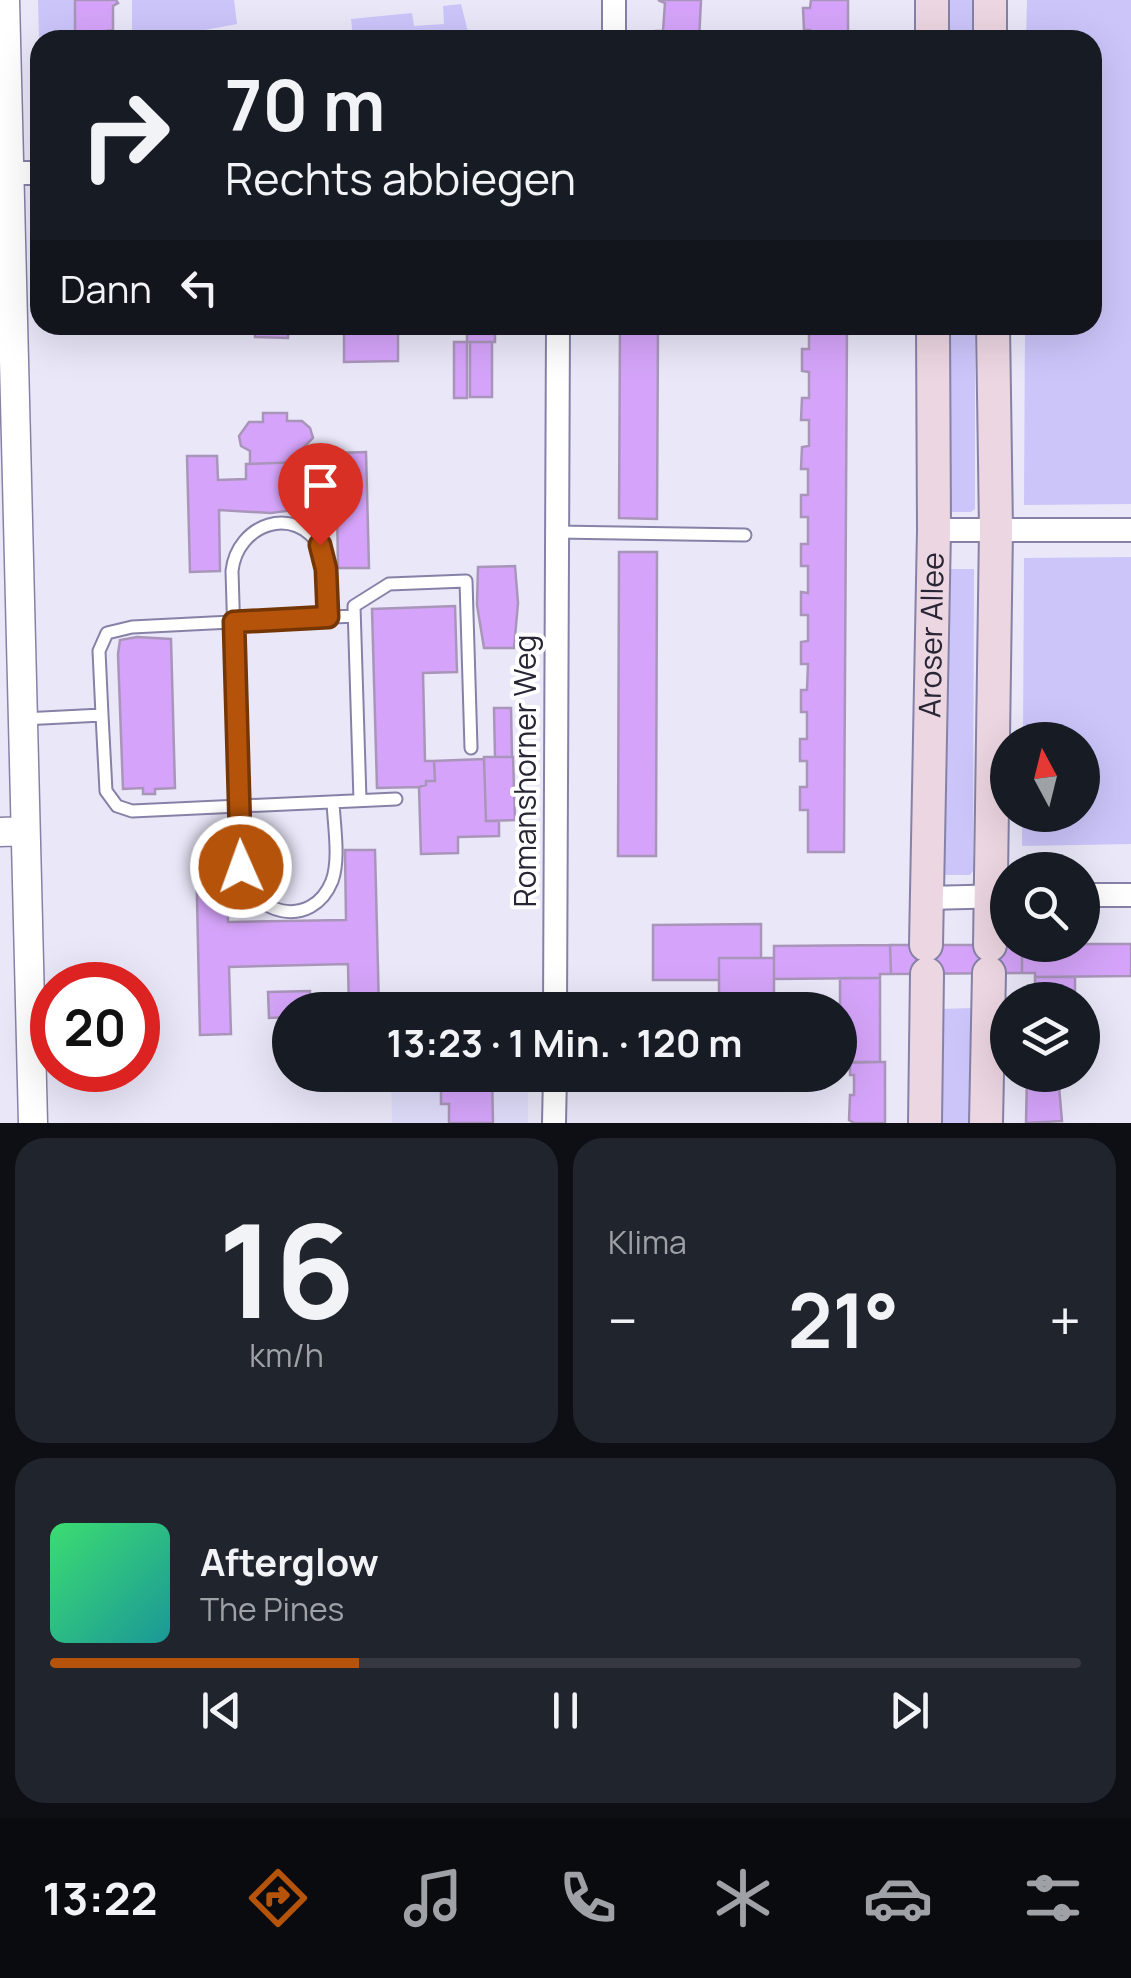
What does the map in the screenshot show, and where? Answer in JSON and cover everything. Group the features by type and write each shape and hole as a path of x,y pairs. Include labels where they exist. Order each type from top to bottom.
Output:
{"main road":[{"path":"932,0 932,30"},
{"path":"990,0 990,30"},
{"name":"Aroser Allee","path":"925,1123 933,335"},
{"path":"993,335 999,852"},
{"path":"986,1123 990,953"}],"street":[{"path":"5,0 22,719 13,832 34,1123"},
{"path":"614,0 614,30"},
{"path":"9,173 30,173"},
{"name":"Romanshorner Weg","path":"555,992 558,335"},
{"path":"934,530 1131,530"},
{"path":"1100,896 1131,895"},
{"path":"926,898 990,896"},
{"path":"554,1092 554,1123"}],"lane":[{"path":"328,617 326,569 320,545 302,529 278,523 255,530 238,548 232,571 238,806 241,867 248,890 266,906 290,912 313,905 330,887 335,863 333,802"},
{"path":"557,532 746,535"},
{"path":"360,800 354,606 389,584 466,581 471,748"},
{"path":"354,616 132,627 107,633 99,650 106,792 117,806 132,812 396,798"},
{"path":"22,719 102,715"}],"shaded area":[{"path":"38,0 75,0 75,30 39,30"},
{"path":"132,0 234,0 237,24 205,30 132,30"},
{"path":"943,0 976,0 976,30 943,30"},
{"path":"1027,0 1131,0 1131,504 1024,505 1025,335 1102,335 1102,30 1026,30"},
{"path":"461,4 468,30 352,30 351,19 412,13 414,26 444,24 443,6"},
{"path":"943,335 975,335 975,509 945,512"},
{"path":"1131,557 1131,844 1022,846 1022,832 1100,832 1100,722 1023,722 1024,558"},
{"path":"942,569 974,569 970,875 941,875"},
{"path":"973,1008 972,1123 939,1123 940,1009"},
{"path":"391,1092 528,1092 528,1123 392,1123"}],"building":[{"path":"75,0 116,0 113,30 75,30"},
{"path":"658,0 701,0 700,30 663,30 665,3"},
{"path":"811,0 848,0 848,30 804,30 803,8 810,8"},
{"path":"255,335 288,335 288,338"},
{"path":"344,335 398,335 398,361 344,362"},
{"path":"467,335 495,335 495,342 467,342"},
{"path":"620,335 658,335 657,519 619,518"},
{"path":"809,335 847,335 844,852 808,852 808,810 800,810 800,787 807,787 807,761 800,761 800,739 807,739 807,712 801,712 801,690 807,690 808,664 801,664 801,642 808,641 808,615 801,615 801,592 808,593 808,566 801,566 801,544 808,544 808,517 801,517 801,495 808,495 808,469 801,469 802,447 809,446 809,420 801,420 802,398 809,398 809,372 802,371 802,349 809,349"},
{"path":"454,342 467,342 467,398 454,398"},
{"path":"470,342 492,342 492,397 470,397"},
{"path":"263,413 287,413 287,421 302,421 310,428 313,438 303,448 303,462 250,464 250,451 241,446 239,436 249,422 263,422"},
{"path":"366,452 369,568 338,568 337,507 271,513 219,510 220,571 190,572 187,456 217,456 218,480 246,479 246,464 303,462 307,462 307,478 320,478 320,469 329,469 329,478 336,478 335,453"},
{"path":"619,552 657,552 656,856 618,856"},
{"path":"515,566 518,603 514,648 484,648 477,605 478,567"},
{"path":"455,606 457,672 423,673 425,761 434,761 435,781 426,781 426,785 419,787 377,788 372,609"},
{"path":"171,639 175,788 155,789 155,794 143,794 143,788 123,789 118,654 120,640"},
{"path":"494,708 511,708 512,757 495,757"},
{"path":"484,757 513,757 515,820 486,821"},
{"path":"484,759 486,821 499,821 499,836 458,837 458,853 421,854 419,787 426,785 426,781 435,781 434,761"},
{"path":"345,850 375,850 379,992 349,992 348,964 229,967 231,1034 200,1035 196,853 226,852 228,922 346,920"},
{"path":"761,924 761,958 719,958 719,980 653,980 653,925"},
{"path":"1100,944 1131,944 1131,976 1035,977 1035,973 1022,973 1022,962 1100,962"},
{"path":"890,945 990,945 990,962 1022,962 1022,973 891,974"},
{"path":"890,945 891,974 880,974 880,978 774,979 774,946"},
{"path":"719,958 774,958 774,992 719,992"},
{"path":"1035,977 1075,977 1075,982 1035,982"},
{"path":"840,978 880,978 880,1062 857,1063 857,992 840,992"},
{"path":"310,991 272,992 269,1018 268,992"},
{"path":"857,1062 885,1062 885,1123 849,1120 850,1095 854,1095"},
{"path":"441,1092 492,1092 493,1123 449,1123 449,1104 441,1104"},
{"path":"1027,1092 1059,1092 1062,1121 1026,1123"}],"route":[{"path":"241,867 234,622 328,617 325,556 320,545"}]}
